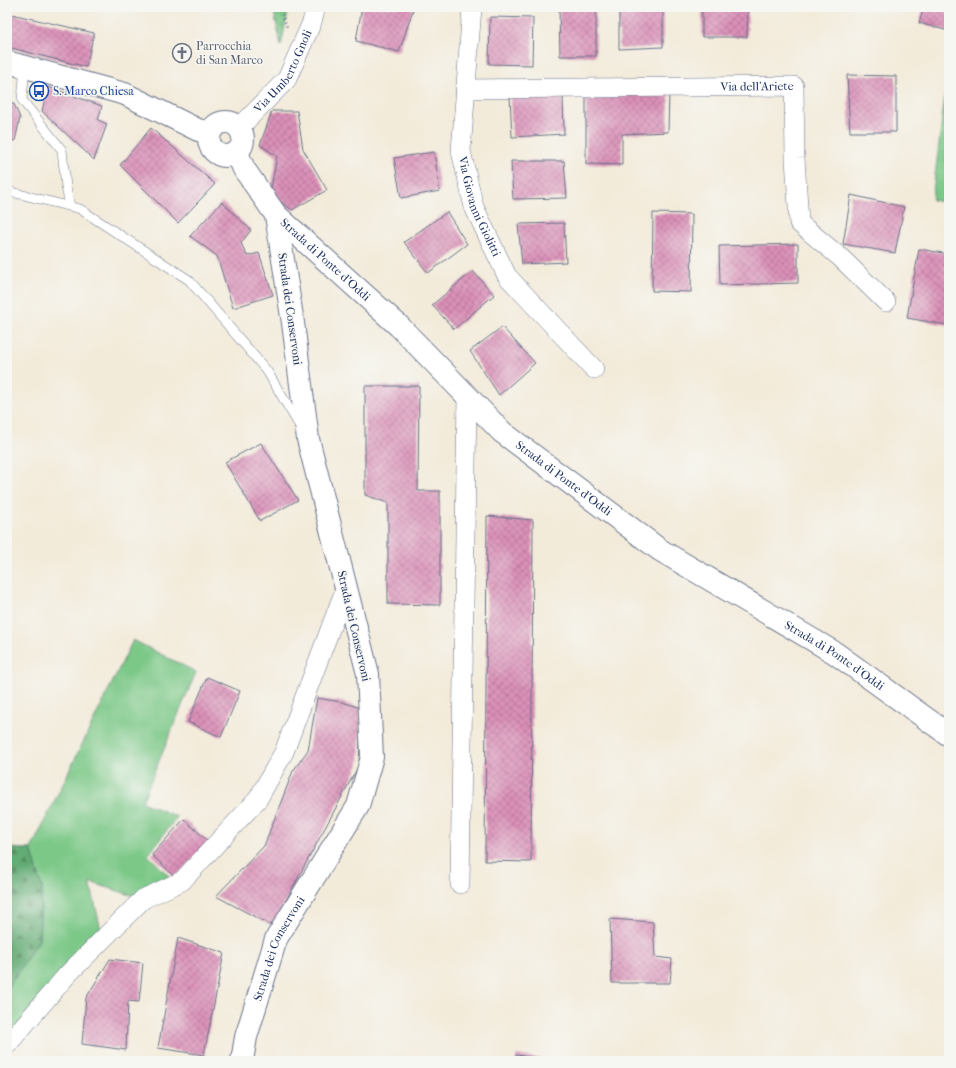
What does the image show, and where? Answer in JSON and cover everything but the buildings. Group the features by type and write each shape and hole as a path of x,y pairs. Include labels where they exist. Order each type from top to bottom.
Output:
{"street":[{"name":"Via Umberto Gnoli","path":"239,128 287,79 312,22 316,7"},
{"name":"Via Giovanni Giolitti","path":"472,7 460,151 474,207 506,276 594,369"},
{"path":"16,65 125,94 198,130 210,132"},
{"name":"Via dell'Ariete","path":"465,89 794,86 795,158 799,223 841,258 886,302"},
{"path":"227,122 234,124 239,128 243,140 237,152 225,157 218,155 209,145 210,132 215,126 227,122"},
{"name":"Strada di Ponte d'Oddi","path":"237,152 244,169 276,215 398,326 502,432 660,550 835,653 949,735"},
{"name":"Strada dei Conservoni","path":"242,1061 246,1037 276,939 358,806 372,757 368,674 308,439 293,323 276,215"},
{"path":"460,884 467,396"},
{"path":"7,1045 67,975 143,899 182,881 258,799 284,752 346,587"}],"lane":[{"path":"16,65 22,100 62,150 66,187 70,206"},
{"path":"7,191 80,209 189,280 267,371 308,439"}],"green space":[{"path":"273,7 289,7 281,46"},
{"path":"949,63 949,203 932,200"},
{"path":"133,640 196,672 142,802 177,817 148,855 169,876 143,899 90,882 103,939 7,1045 7,989 39,940 42,887 31,849"},
{"path":"7,848 31,849 42,887 39,940 7,989"}],"place":[{"name":"Parrocchia di San Marco","path":"182,53"},
{"name":"S. Marco Chiesa","path":"39,91"}]}
